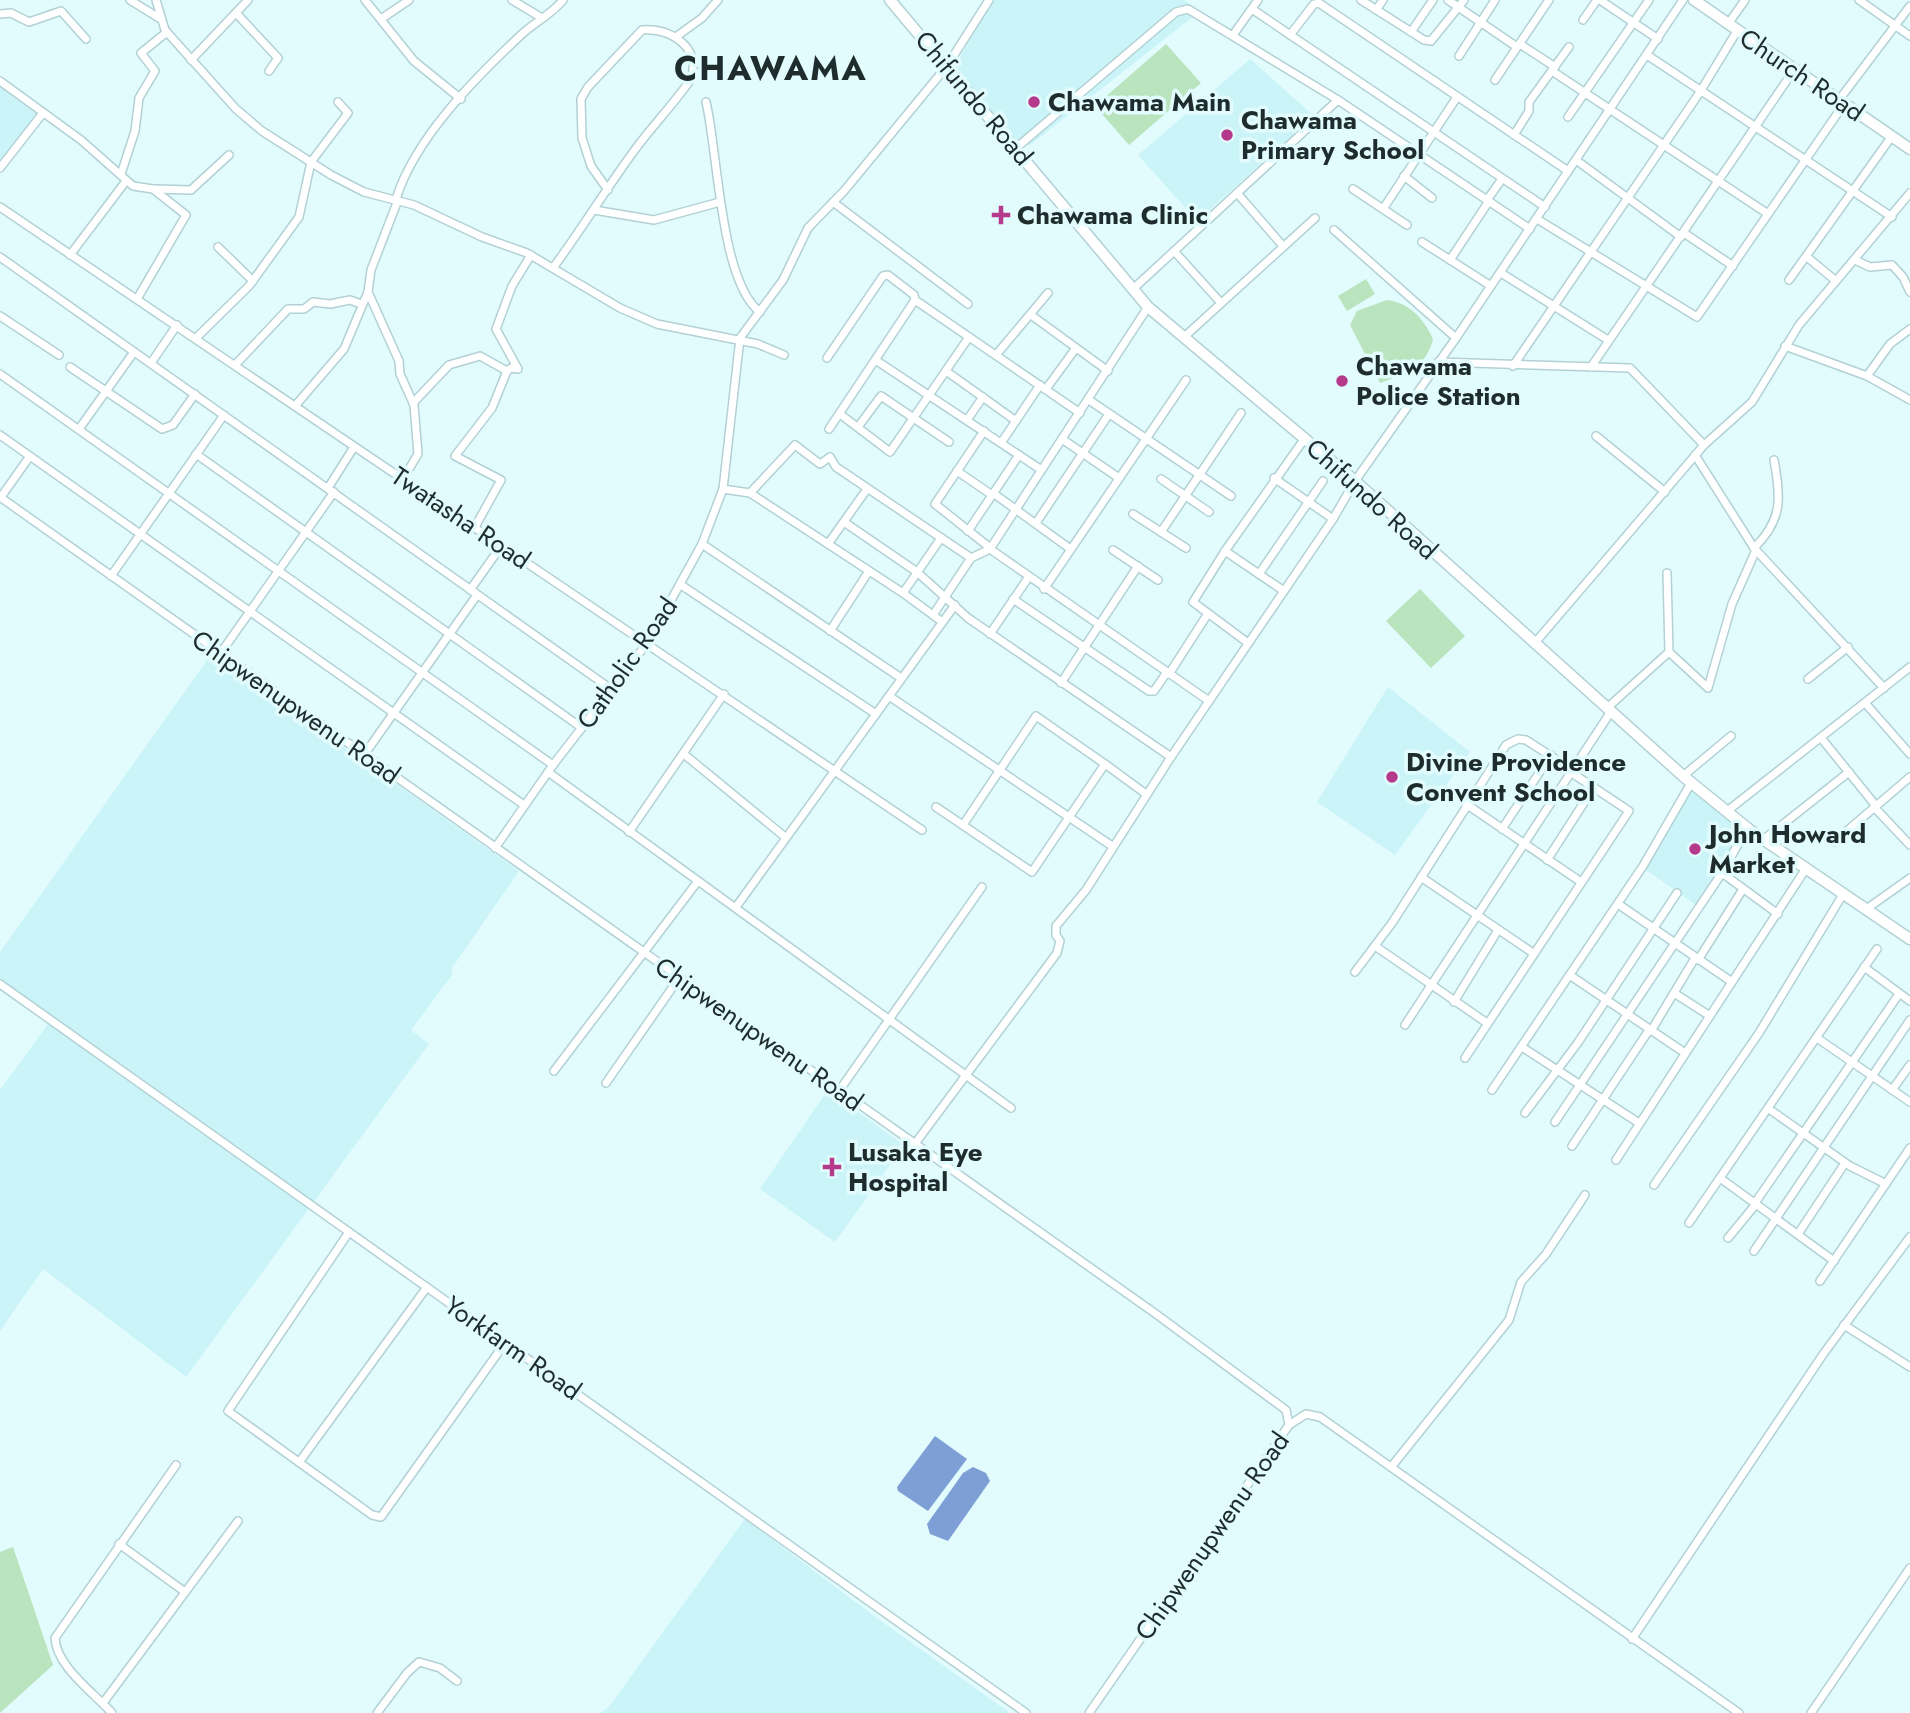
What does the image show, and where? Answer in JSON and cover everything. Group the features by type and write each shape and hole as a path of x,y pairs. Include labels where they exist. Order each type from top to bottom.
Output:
{"street":[{"path":"130,0 160,18"},
{"path":"156,0 167,32 249,120 311,162 364,192 397,200 531,255 612,303 657,324 758,344 784,355"},
{"path":"191,60 248,0"},
{"path":"365,0 414,61 461,99"},
{"path":"381,19 409,0"},
{"path":"512,0 542,18"},
{"path":"295,406 341,355 368,292 370,270 417,149 510,45 563,0"},
{"path":"677,36 702,18 718,0"},
{"name":"Chifundo Road","path":"890,0 1148,307 1355,481 1608,711 1687,779 1747,828 1805,870 1910,938"},
{"path":"738,342 786,275 808,228 947,66 989,0"},
{"path":"1233,34 1258,0"},
{"path":"1361,0 1410,32 1431,41 1462,4"},
{"path":"1376,10 1383,0"},
{"path":"1410,32 1433,0"},
{"path":"1448,0 1462,4 1481,22 1554,69 1610,111 1768,214"},
{"path":"1459,57 1495,0"},
{"path":"1494,80 1549,0"},
{"path":"1583,20 1598,0 1658,39"},
{"path":"1568,117 1649,0"},
{"path":"915,1145 1057,953 1060,941 1056,935 1056,926 1086,890 1146,794 1333,519 1355,481 1501,273 1684,0"},
{"name":"Church Road","path":"1694,0 1910,149"},
{"path":"1728,24 1745,0"},
{"path":"1859,0 1910,36"},
{"path":"1290,36 1314,4 1319,4 1568,171"},
{"path":"1537,219 1697,317 1805,161 1841,102 1910,6"},
{"path":"1016,148 1175,12 1188,9 1338,100 1530,229"},
{"path":"1252,9 1545,207"},
{"path":"0,14 11,13 29,22 61,11 86,39"},
{"path":"236,13 278,58 269,71"},
{"path":"553,268 608,190 653,125 691,79 693,66 684,44 677,36 667,32 642,30 583,93 581,134 592,166 608,190"},
{"path":"1513,366 1664,146 1737,31"},
{"path":"70,255 124,177 135,131 137,102 156,71 141,53 167,32"},
{"path":"1514,135 1530,111 1530,102 1569,47"},
{"path":"1647,55 1755,129 1892,217"},
{"path":"1591,367 1794,70"},
{"path":"0,81 138,188 191,190 229,155"},
{"path":"1382,209 1457,97"},
{"path":"1132,289 1338,100"},
{"path":"196,338 253,281 299,217 311,162 348,113 338,102"},
{"path":"706,102 714,137 720,202 740,289 760,312"},
{"path":"0,168 43,113"},
{"path":"1789,280 1892,136"},
{"path":"1576,160 1626,198 1733,266"},
{"path":"1404,176 1432,198"},
{"path":"1450,260 1502,179"},
{"path":"137,299 178,224 186,216 153,188"},
{"path":"1353,189 1407,225"},
{"path":"1237,193 1282,245"},
{"path":"1534,644 1704,445 1752,402 1785,346 1910,193"},
{"path":"594,210 654,220 720,202"},
{"path":"833,202 968,304"},
{"name":"Twatasha Road","path":"0,207 648,642 834,773 922,830"},
{"path":"1183,338 1282,245 1315,218"},
{"path":"1334,230 1456,338"},
{"path":"1422,242 1491,286"},
{"path":"218,247 253,281"},
{"path":"1174,251 1221,303"},
{"path":"475,527 501,480 455,456 492,408 506,371 511,368 518,369 496,332 496,326 512,286 531,255"},
{"path":"0,257 611,689"},
{"path":"1807,257 1836,281"},
{"path":"1855,260 1870,267 1892,265 1903,277 1910,292"},
{"path":"1501,273 1608,340"},
{"path":"827,358 885,275 914,295 915,300 1080,413"},
{"path":"368,292 399,361 400,374 413,403 418,454 403,479"},
{"path":"996,355 1048,293"},
{"path":"235,365 288,309 304,309 313,302 330,304 350,300 361,304"},
{"path":"829,429 877,361 915,300"},
{"path":"933,615 971,558 989,548 1148,307"},
{"path":"1031,315 1108,371"},
{"path":"0,316 59,355"},
{"path":"151,363 177,325"},
{"path":"1867,376 1889,344 1910,329"},
{"path":"840,414 890,452 969,337"},
{"name":"Catholic Road","path":"495,848 551,769 648,642 702,544 723,489 738,342"},
{"path":"1785,346 1867,376 1910,400"},
{"path":"1001,443 1076,348"},
{"path":"79,429 134,352"},
{"path":"413,403 452,363 480,356 506,371"},
{"path":"877,361 1040,469"},
{"path":"1438,362 1630,368 1704,445"},
{"path":"70,367 106,393 166,429 173,425 195,394"},
{"path":"946,372 1016,421"},
{"path":"0,374 551,769 629,832 1011,1108"},
{"path":"1044,589 1069,548 1186,380"},
{"path":"858,428 881,396 950,442"},
{"path":"967,420 983,397"},
{"path":"1089,400 1231,496"},
{"path":"1161,532 1241,413"},
{"path":"1036,523 1109,414"},
{"path":"111,576 224,415"},
{"path":"984,431 935,504 1028,578 1209,701"},
{"path":"0,435 524,806"},
{"path":"1595,436 1665,492"},
{"path":"1248,643 1208,615 1193,600 1274,478 1305,438"},
{"path":"1062,439 1119,478"},
{"path":"750,493 795,445 820,464 830,457 836,467 971,558"},
{"path":"220,654 306,532 354,447"},
{"path":"196,454 582,728"},
{"path":"968,531 1019,455"},
{"path":"1695,455 1755,549 1884,688"},
{"path":"0,497 30,456"},
{"path":"1667,573 1669,652 1708,688 1732,604 1755,549 1767,536 1779,510 1781,496 1774,460"},
{"path":"957,471 1015,508 1069,548"},
{"path":"1274,478 1333,519"},
{"path":"1161,479 1209,512"},
{"path":"1259,574 1323,481"},
{"path":"828,544 867,488"},
{"path":"723,489 750,493 903,593 941,621"},
{"name":"Chipwenupwenu Road","path":"0,497 1286,1410 1289,1425 1089,1713"},
{"path":"1133,514 1186,548"},
{"path":"844,522 918,572 990,634 1171,757"},
{"path":"903,593 941,538"},
{"path":"702,544 901,678"},
{"path":"364,755 449,634 502,545"},
{"path":"1113,550 1158,580"},
{"path":"1225,551 1284,591"},
{"path":"1061,683 1138,566"},
{"path":"830,631 869,571"},
{"path":"990,634 1028,578"},
{"path":"681,585 876,714"},
{"path":"1013,599 1149,691 1154,691 1168,673 1208,615"},
{"path":"736,907 955,605"},
{"path":"1808,679 1848,647"},
{"path":"1405,1026 1476,914 1573,772 1608,711 1669,652"},
{"path":"1727,812 1910,667"},
{"path":"629,832 685,755 724,694"},
{"path":"889,696 1112,846"},
{"path":"1866,704 1910,754"},
{"path":"964,825 998,769 1036,716 1146,794"},
{"path":"1492,1090 1653,850 1687,779 1731,736"},
{"path":"1822,739 1910,845"},
{"path":"1355,972 1511,741 1527,740 1629,811 1465,1058"},
{"path":"685,755 785,837"},
{"path":"1502,829 1552,755"},
{"path":"936,807 1032,872 1105,764"},
{"path":"1763,840 1849,772"},
{"path":"1834,842 1910,777"},
{"path":"1547,860 1594,787"},
{"path":"1466,804 1581,882"},
{"path":"1555,1122 1722,873 1747,828"},
{"path":"1616,1160 1805,870"},
{"path":"1722,873 1778,914"},
{"path":"1421,877 1533,953"},
{"path":"1865,911 1910,878"},
{"path":"554,1071 698,881"},
{"path":"839,1091 982,887"},
{"path":"1573,1146 1743,889"},
{"path":"1525,1113 1606,1001 1677,893"},
{"path":"1654,1185 1759,1032 1842,896"},
{"path":"1618,904 1732,982"},
{"path":"1454,1002 1499,930"},
{"path":"1375,946 1487,1023"},
{"path":"1689,1223 1877,949"},
{"path":"1864,967 1910,1001"},
{"path":"1571,976 1685,1053"},
{"path":"606,1083 679,978"},
{"name":"Yorkfarm Road","path":"0,984 1026,1713"},
{"path":"1674,992 1710,1016"},
{"path":"1728,1238 1756,1203 1899,994"},
{"path":"1754,1251 1910,1020"},
{"path":"1817,1038 1910,1102"},
{"path":"1522,1047 1639,1122"},
{"path":"1892,1090 1910,1065"},
{"path":"1769,1109 1845,1163 1886,1184"},
{"path":"1820,1281 1910,1148"},
{"path":"1798,1234 1845,1163"},
{"path":"1720,1178 1834,1261"},
{"path":"1392,1466 1509,1320 1521,1282 1546,1254 1585,1195"},
{"path":"349,1232 228,1407 230,1413 372,1515 381,1517 505,1343"},
{"path":"1632,1639 1844,1325 1910,1237"},
{"path":"300,1461 427,1287"},
{"path":"1844,1325 1910,1367"},
{"path":"1289,1425 1300,1416 1314,1415 1392,1466 1739,1713"},
{"path":"112,1713 68,1666 57,1650 55,1638 176,1465"},
{"path":"103,1703 238,1521"},
{"path":"119,1544 185,1592"},
{"path":"1811,1713 1910,1568"},
{"path":"377,1713 407,1672 419,1662 440,1668 457,1681"}],"shaded area":[{"name":"Chawama Main","path":"993,0 1184,0 1200,11 1029,146 1022,138 1017,142 954,67"},
{"name":"Chawama Primary School","path":"1250,59 1314,116 1197,221 1138,155"},
{"path":"0,87 36,114 0,162"},
{"path":"212,653 519,871 452,968 452,975 411,1030 429,1044 186,1377 43,1269 0,1331 0,1090 51,1020 0,984 0,952"},
{"name":"Divine Providence Convent School","path":"1388,687 1470,752 1395,855 1317,802"},
{"name":"John Howard Market","path":"1693,787 1749,830 1696,905 1643,868"},
{"name":"Lusaka Eye Hospital","path":"828,1090 904,1145 835,1242 760,1189"},
{"path":"745,1519 1010,1713 600,1713 608,1708"}],"green space":[{"path":"1166,44 1201,83 1129,145 1095,106"},
{"path":"1366,279 1375,294 1347,311 1338,296"},
{"path":"1387,300 1403,305 1415,313 1433,339 1425,357 1414,368 1380,383 1350,325 1357,311"},
{"path":"1420,589 1465,636 1431,668 1386,621"},
{"path":"13,1547 53,1665 0,1713 0,1552"}],"water":[{"path":"935,1436 967,1459 928,1511 898,1491 897,1487"},
{"path":"973,1467 986,1473 990,1481 948,1541 930,1534 927,1524 963,1473"}],"place":[{"name":"Chawama Main","path":"1034,102"},
{"name":"Chawama Primary School","path":"1227,135"},
{"name":"Chawama Clinic","path":"1001,215"},
{"name":"Chawama Police Station","path":"1342,381"},
{"name":"Divine Providence Convent School","path":"1392,777"},
{"name":"John Howard Market","path":"1695,849"},
{"name":"Lusaka Eye Hospital","path":"832,1167"}],"district":[{"name":"CHAWAMA","path":"771,68"}]}
